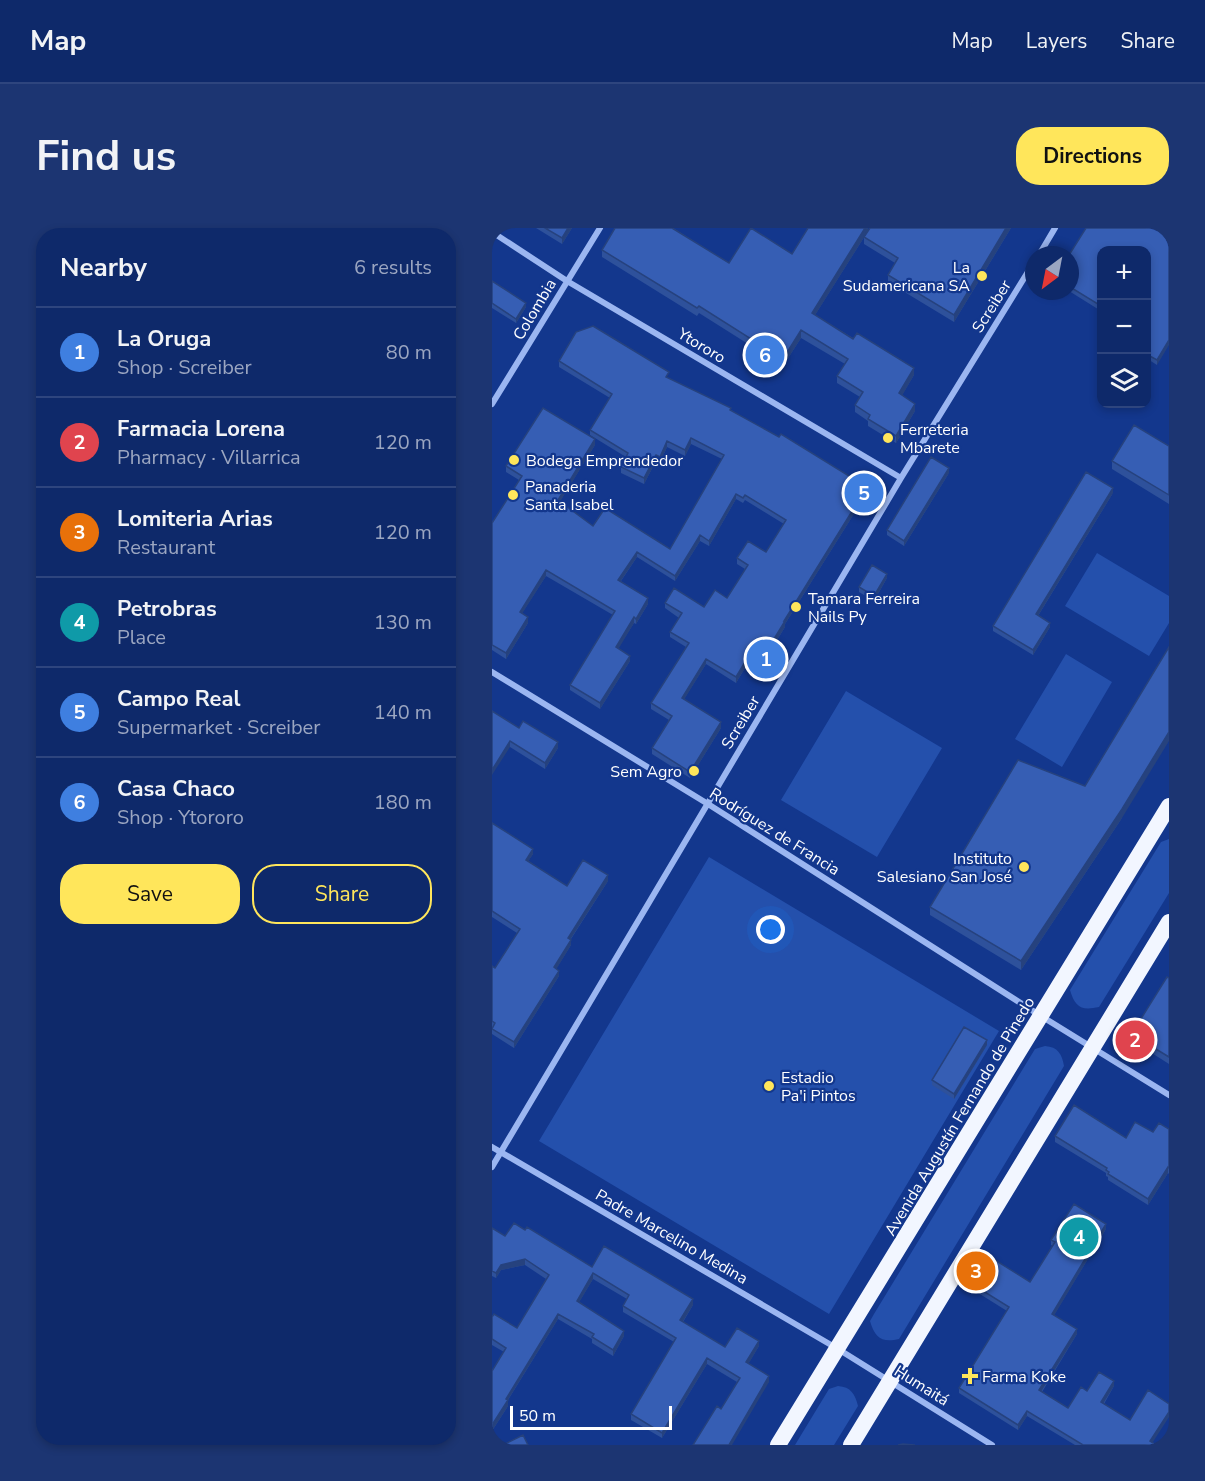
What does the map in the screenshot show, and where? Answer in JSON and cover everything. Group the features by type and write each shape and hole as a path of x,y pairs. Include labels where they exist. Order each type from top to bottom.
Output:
{"highway":[{"name":"Avenida Augustín Fernando de Pinedo","path":"778,1445 1169,806"},
{"path":"851,1445 1169,922"}],"street":[{"name":"Colombia","path":"492,405 600,228"},
{"path":"1044,246 1055,228"},
{"name":"Ytororo","path":"492,232 567,281 901,478"},
{"name":"Screiber","path":"492,1167 901,478 1025,277"},
{"name":"Rodríguez de Francia","path":"492,672 708,804 1169,1095"},
{"name":"Padre Marcelino Medina","path":"492,1147 838,1349"},
{"name":"Humaitá","path":"838,1349 992,1445"}],"shaded area":[{"path":"1097,553 1169,596 1169,623 1149,656 1065,606"},
{"path":"1066,654 1112,682 1062,767 1015,739"},
{"path":"846,691 942,748 877,857 781,800"},
{"path":"1169,839 1169,893 1099,1007 1083,1008 1074,1000 1070,990 1161,842"},
{"name":"Estadio Pa'i Pintos","path":"709,857 999,1031 829,1314 539,1141"},
{"path":"1045,1046 1059,1052 1064,1066 899,1339 880,1338 874,1332 870,1321 1035,1049"},
{"path":"838,1386 852,1392 858,1406 834,1445 795,1445 829,1389"}],"building":[{"path":"545,228 568,228 562,238"},
{"path":"615,228 672,228 729,263 751,228 792,254 808,228 865,228 812,313 853,339 857,333 914,368 899,393 915,404 896,436 868,419 870,415 855,405 863,392 837,376 848,359 801,330 783,359 699,306 697,308 602,250"},
{"path":"870,228 1006,228 954,315 888,275 898,258 864,237"},
{"path":"1086,228 1169,228 1169,340 1157,360 1151,357 1151,246 1097,246 1097,304 1079,293 1079,246 1075,246"},
{"path":"492,281 526,303 516,319 492,303"},
{"path":"593,326 669,372 666,377 731,408 730,410 779,437 781,434 867,487 761,660 757,658 752,666 745,662 736,677 706,659 682,698 721,722 690,772 652,748 672,716 651,703 689,643 670,632 682,613 665,603 674,588 704,607 715,590 727,598 748,565 737,558 748,541 766,552 786,520 745,495 743,498 736,494 709,541 700,535 675,576 637,552 618,580 648,598 616,647 630,656 600,703 570,685 615,611 546,570 520,612 528,617 506,653 492,645 492,523 522,476 506,466 543,408 595,439 558,500 593,526 605,508 670,549 724,455 691,438 685,450 667,441 660,457 656,455 644,478 621,467 628,453 590,430 612,394 559,361 576,332"},
{"path":"1134,425 1169,446 1169,495 1112,461"},
{"path":"931,457 949,468 904,541 887,530"},
{"path":"1086,472 1113,488 1036,614 1050,623 1033,650 993,626"},
{"path":"872,565 887,574 874,596 859,587"},
{"name":"Instituto Salesiano San José","path":"1169,647 1169,732 1122,809 1021,961 930,907 1018,760 1085,786"},
{"path":"492,711 519,728 523,721 558,742 545,763 510,741 492,770"},
{"path":"492,823 533,849 526,860 567,886 583,860 608,875 568,938 571,940 554,967 559,971 514,1042 492,1029 495,1023 492,1021 492,966 495,968 520,929 492,911"},
{"path":"1167,977 1169,978 1169,1057 1136,1037 1134,1030"},
{"path":"964,1027 987,1040 954,1094 932,1080"},
{"path":"1074,1105 1126,1138 1135,1122 1153,1132 1159,1123 1169,1129 1169,1168 1148,1199 1108,1174 1107,1168 1055,1136"},
{"path":"1074,1204 1106,1224 1052,1314 1077,1329 1039,1390 1068,1408 1081,1387 1087,1391 1099,1372 1114,1381 1101,1402 1130,1420 1148,1390 1169,1404 1169,1412 1150,1441 1156,1445 1083,1445 1027,1411 1018,1425 959,1388 1009,1307 967,1281 984,1253 1030,1282 1055,1242 1051,1240"},
{"path":"514,1223 525,1230 527,1227 592,1267 604,1246 693,1299 680,1320 725,1347 737,1328 759,1341 746,1362 769,1376 729,1445 693,1445 717,1406 721,1409 740,1378 707,1358 662,1433 631,1414 676,1338 623,1306 629,1295 593,1273 577,1301 624,1331 613,1350 592,1337 594,1334 558,1314 492,1425 492,1371 506,1348 492,1339 492,1317 494,1314 517,1328 549,1275 525,1259 501,1265 496,1273 492,1271 492,1228 505,1236"},
{"path":"523,1435 528,1445 508,1445 507,1443"}],"place":[{"name":"La Sudamericana SA","path":"982,276"},
{"name":"Casa Chaco","path":"765,355"},
{"name":"Ferreteria Mbarete","path":"888,438"},
{"name":"Bodega Emprendedor","path":"514,460"},
{"name":"Campo Real","path":"864,493"},
{"name":"Panaderia Santa Isabel","path":"513,495"},
{"name":"Tamara Ferreira Nails Py","path":"796,607"},
{"name":"La Oruga","path":"766,659"},
{"name":"Sem Agro","path":"694,771"},
{"name":"Instituto Salesiano San José","path":"1024,867"},
{"name":"Farmacia Lorena","path":"1135,1040"},
{"name":"Estadio Pa'i Pintos","path":"769,1086"},
{"name":"Petrobras","path":"1079,1237"},
{"name":"Lomiteria Arias","path":"976,1271"},
{"name":"Farma Koke","path":"970,1376"}]}
